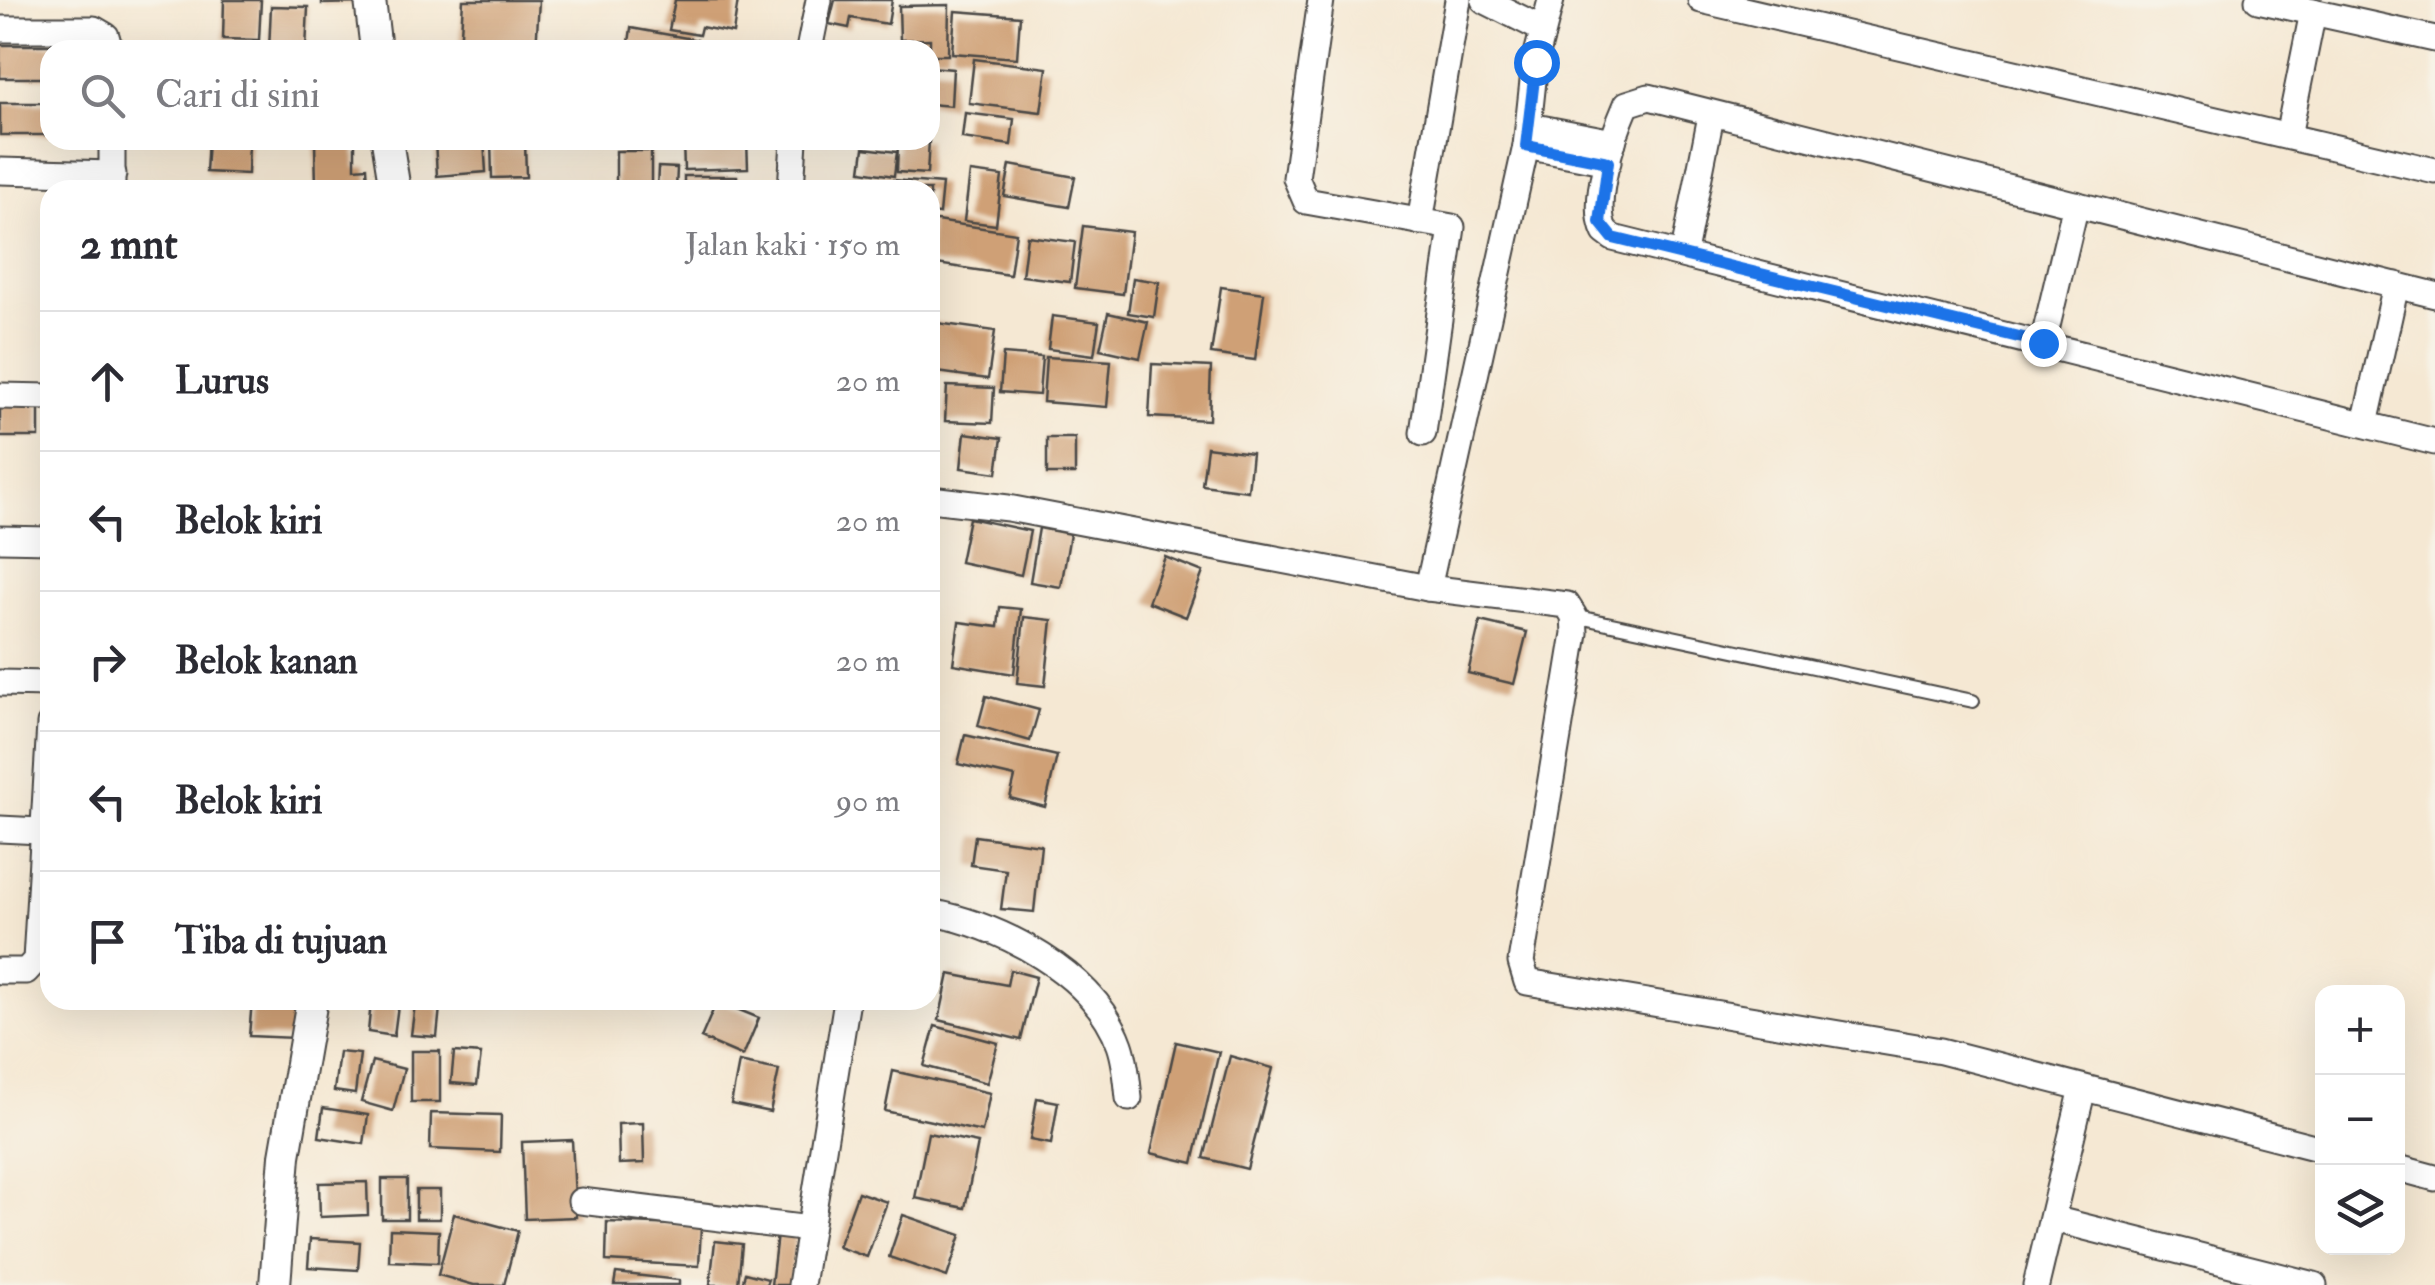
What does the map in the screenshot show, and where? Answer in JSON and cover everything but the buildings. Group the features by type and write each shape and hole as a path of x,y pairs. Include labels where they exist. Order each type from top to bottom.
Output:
{"street":[{"path":"370,0 375,40"},
{"path":"810,40 819,0"},
{"path":"1322,0 1296,178 1300,192 1306,201 1452,227 1423,433"},
{"path":"1420,222 1458,0"},
{"path":"1484,0 1542,29"},
{"path":"1428,588 1528,136 1542,29 1551,0"},
{"path":"1701,0 2435,171"},
{"path":"2258,0 2435,39"},
{"path":"2288,136 2313,12"},
{"path":"0,30 94,29 107,40"},
{"path":"2435,295 1639,97 1627,104 1610,152 1599,210 1605,232 2435,442"},
{"path":"1684,252 1711,116"},
{"path":"1528,136 1610,152"},
{"path":"112,150 112,180"},
{"path":"389,150 394,180"},
{"path":"792,180 793,150"},
{"path":"0,171 92,180"},
{"path":"2043,343 2076,204"},
{"path":"2365,424 2396,285"},
{"path":"0,396 40,397"},
{"path":"940,501 1008,508 1428,588 1560,603 1574,616 1575,633 1521,962 1527,982 1942,1051 2315,1147"},
{"path":"0,539 40,540"},
{"path":"0,683 40,684"},
{"path":"0,829 40,830 36,960 26,971 0,971"},
{"path":"940,916 1021,945 1058,968 1090,997 1120,1044 1129,1098"},
{"path":"275,1285 285,1156 310,1010"},
{"path":"801,1285 844,1010"},
{"path":"2036,1285 2083,1088"},
{"path":"2405,1170 2435,1178"},
{"path":"581,1202 810,1229"},
{"path":"2053,1219 2314,1285"}],"lane":[{"path":"1574,616 1973,701"}],"route":[{"path":"1536,62 1526,146 1608,162 1599,210 1600,222 1613,238 1684,252 2043,343"}]}
